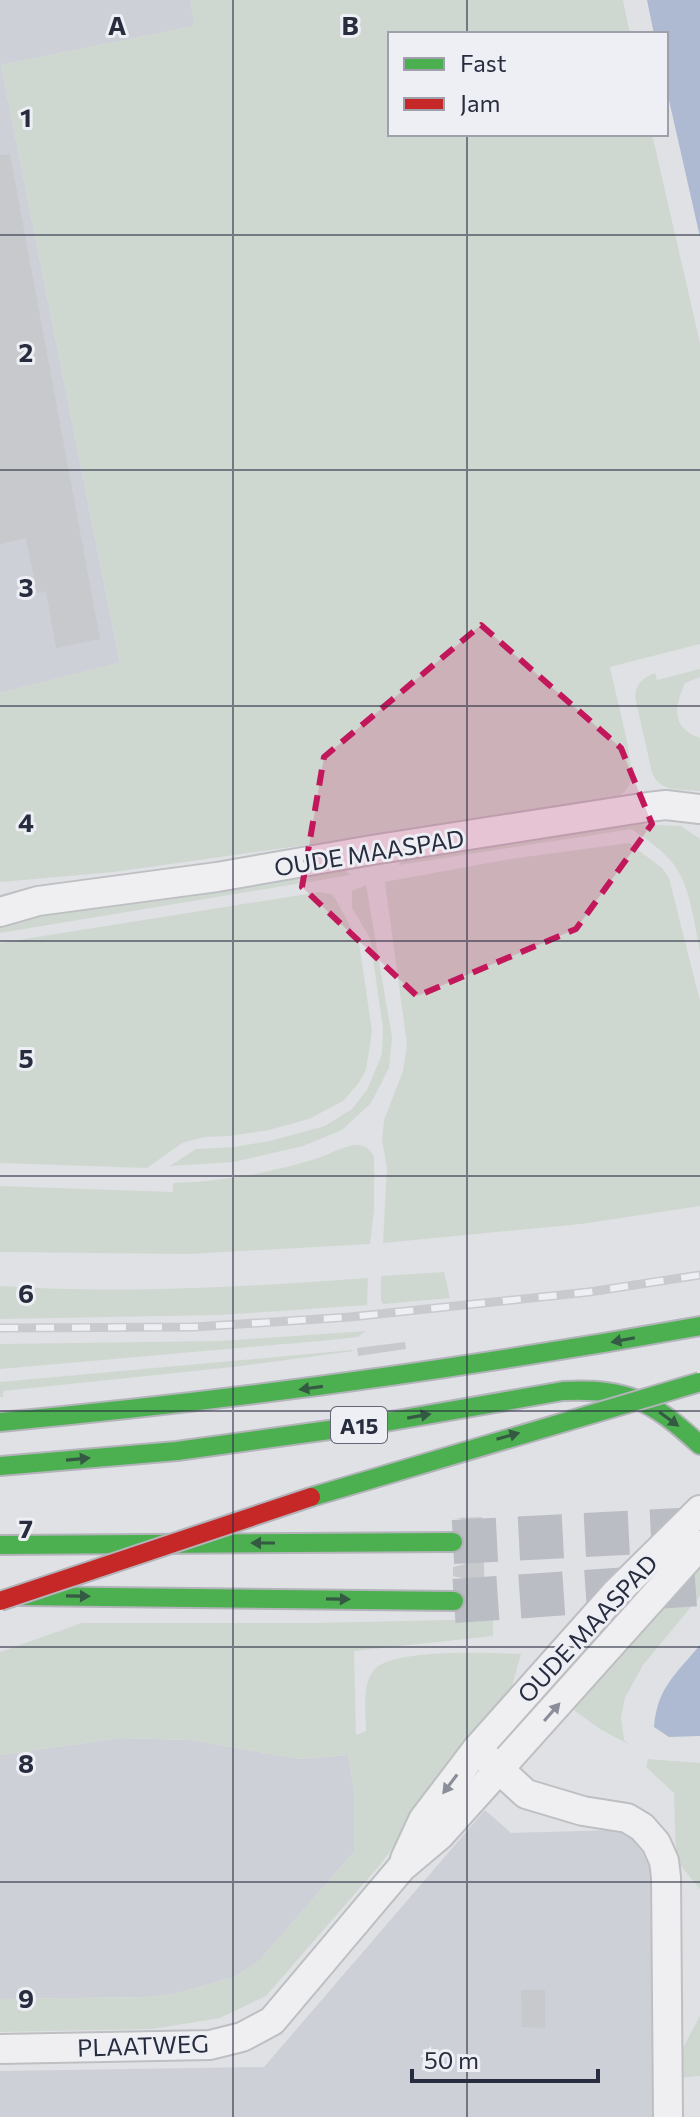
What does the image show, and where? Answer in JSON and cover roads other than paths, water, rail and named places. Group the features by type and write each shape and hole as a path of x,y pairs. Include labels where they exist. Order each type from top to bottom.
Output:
{"highway":[{"name":"A15","path":"3,1422 237,1398 598,1345 700,1326"},
{"name":"A15","path":"0,1598 353,1483 700,1382"},
{"name":"A15","path":"0,1466 177,1451 380,1423 563,1391 593,1389 631,1395 678,1425 700,1445"},
{"path":"0,1545 453,1542"},
{"name":"A15","path":"0,1598 454,1601"}],"street":[{"name":"OUDE MAASPAD","path":"0,912 38,901 217,877 648,807 666,805 700,809"},
{"name":"OUDE MAASPAD","path":"0,896 38,901"},
{"name":"OUDE MAASPAD","path":"477,1749 615,1594 700,1510"},
{"name":"OUDE MAASPAD","path":"500,1771 700,1545"},
{"path":"477,1749 526,1794 583,1811 627,1818 642,1827 656,1843 664,1861 666,1877 668,2117"},
{"name":"PLAATWEG","path":"402,1867 423,1820 477,1749"},
{"name":"PLAATWEG","path":"0,2049 210,2045 242,2037 272,2021 402,1867 440,1835 500,1771"}],"water":[{"path":"647,0 700,0 700,237 668,96 668,32 654,32"},
{"path":"700,1645 700,1736 669,1737 654,1727 659,1702 669,1682"}],"tunnel":[{"path":"453,1542 700,1529"},
{"path":"454,1601 700,1584"}],"railway":[{"path":"0,1328 194,1327 350,1317 589,1292 700,1275"}]}
